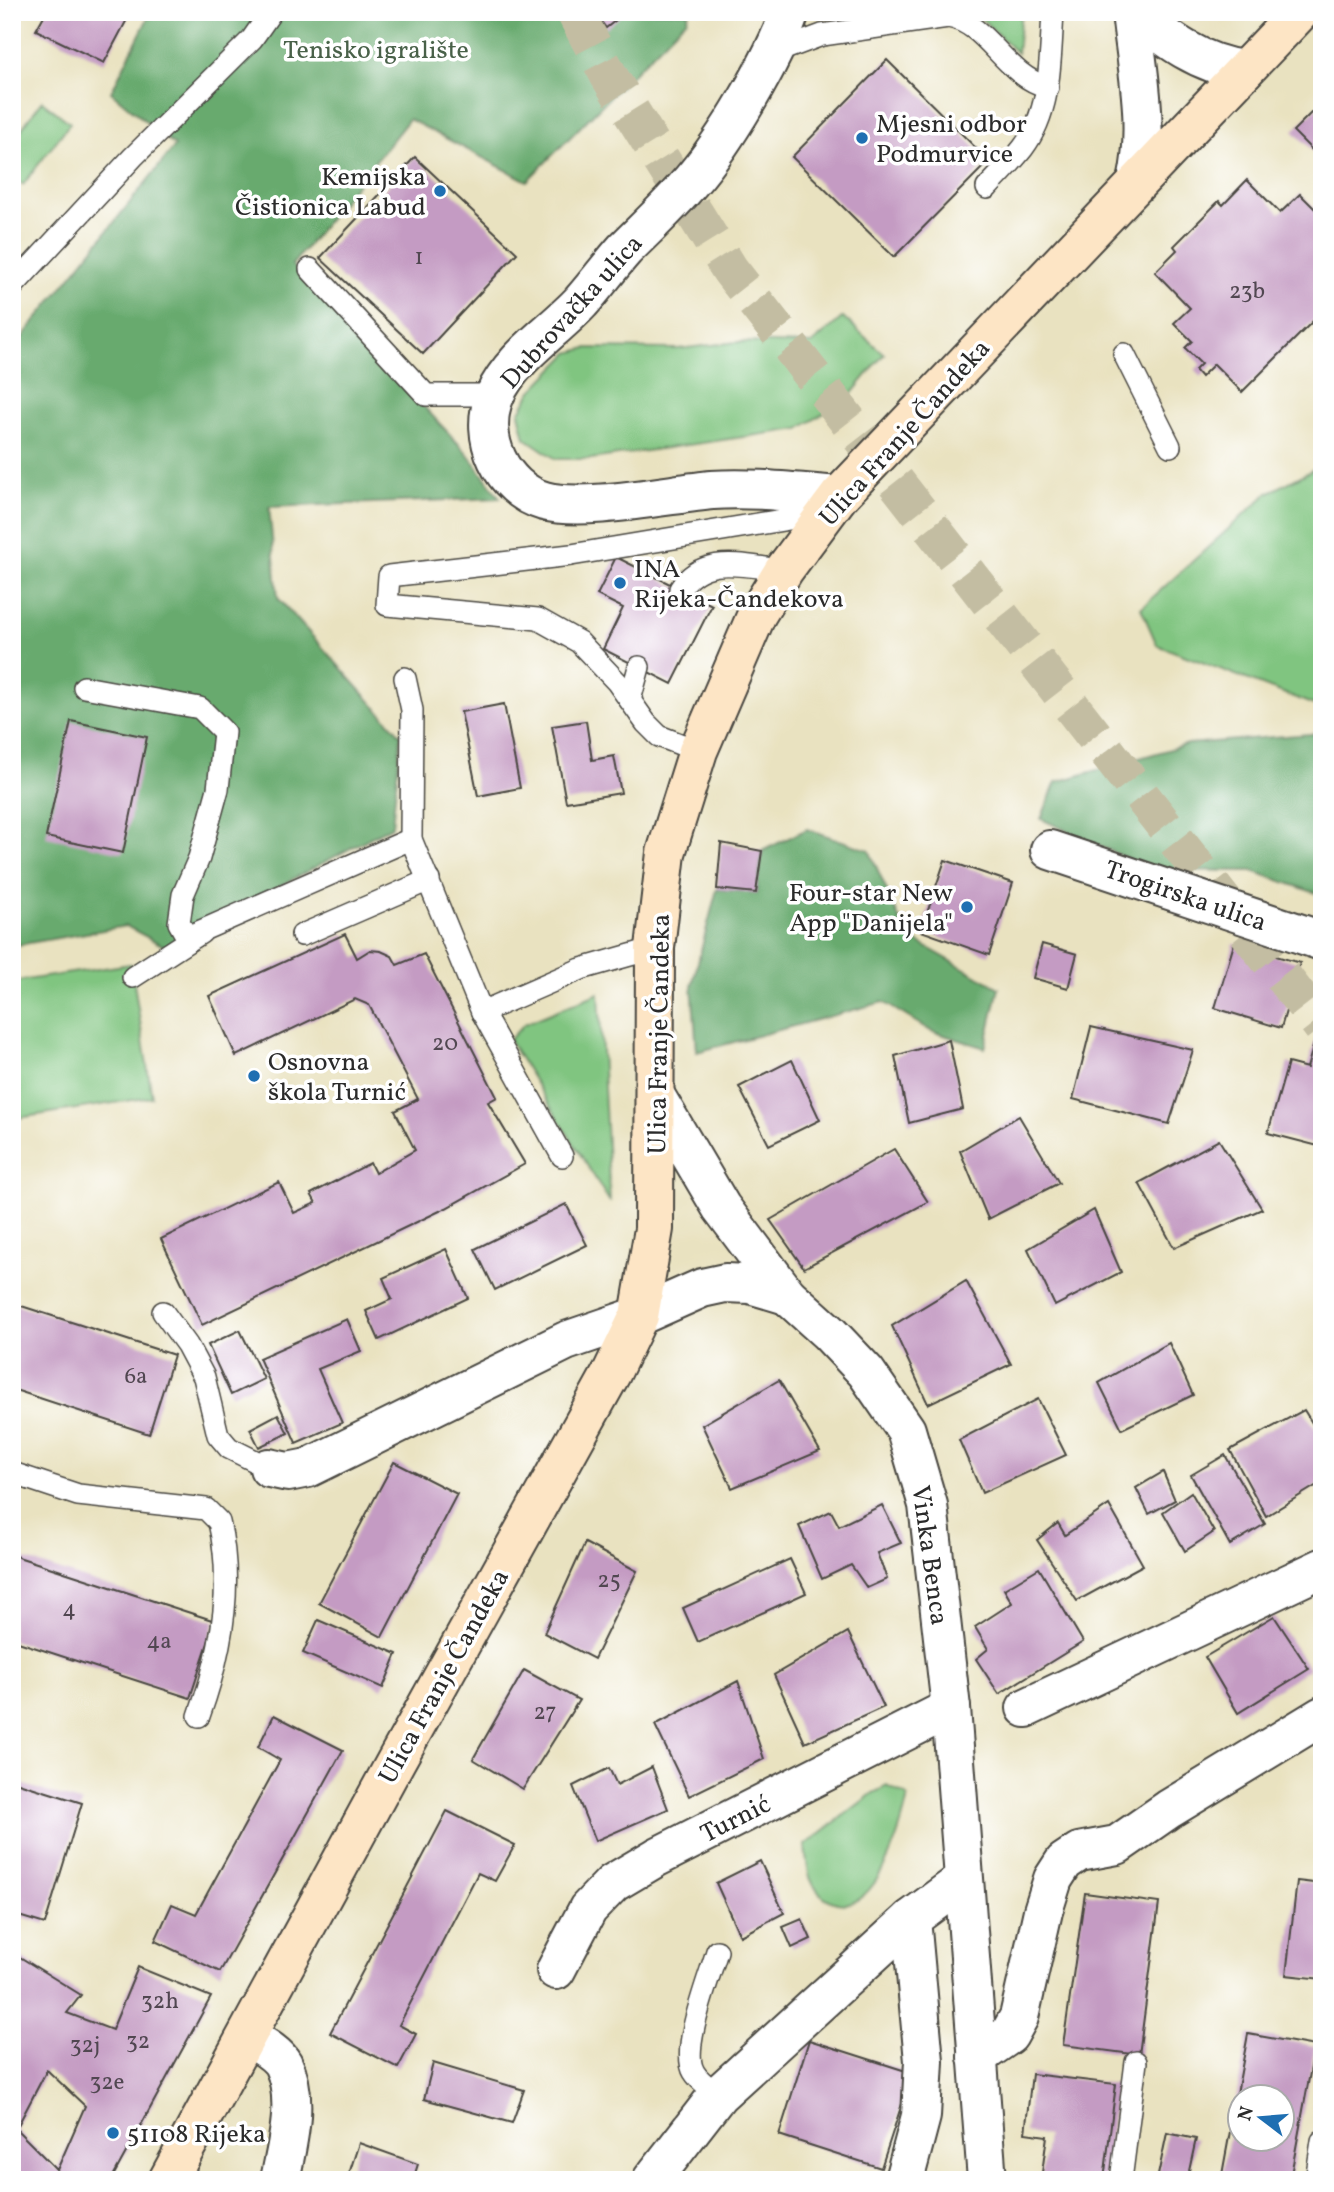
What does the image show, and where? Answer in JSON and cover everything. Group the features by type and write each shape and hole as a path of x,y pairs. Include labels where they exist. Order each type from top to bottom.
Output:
{"street":[{"name":"Dubrovačka ulica","path":"790,12 774,53 693,179 624,251 580,302 512,370 495,395 489,420 493,447 502,472 521,494 547,502 577,505 716,490 833,505"},
{"path":"1132,12 1161,35 1207,62 1244,70"},
{"path":"1132,12 1144,125 1143,157 1137,181"},
{"name":"Ulica Franje Čandeka","path":"168,2180 612,1372 639,1316 654,1229 654,948 666,853 698,751 752,625 784,570 833,505 1137,181 1300,12"},
{"name":"Trogirska ulica","path":"1050,849 1322,941"},
{"name":"Vinka Benca","path":"656,1097 721,1207 787,1295 829,1332 866,1372 906,1430 928,1505 951,1709 962,1881 987,2180"},
{"path":"269,1468 288,1472 308,1468 566,1341 639,1316 702,1289 725,1283 750,1284 787,1295"},
{"path":"1027,1708 1322,1568"},
{"name":"Turnić","path":"556,1970 588,1909 613,1883 657,1857 951,1709"},
{"path":"977,2057 1009,2035 1019,2017 1043,1911 1053,1879 1064,1862 1079,1852 1116,1845 1322,1716"},
{"path":"652,2180 718,2095 911,1919 962,1881"},
{"path":"904,2180 921,2116 924,2062 911,1919"},
{"path":"248,2037 282,2063 289,2086 291,2110 279,2180"}],"lane":[{"path":"12,287 133,158 252,39 271,12"},
{"path":"987,188 1023,148 1036,127 1048,87 1053,12"},
{"path":"774,53 822,36 948,17 959,19 976,30 1024,79 1048,87"},
{"path":"310,269 426,395 495,395"},
{"path":"1124,354 1170,446"},
{"path":"698,751 659,736 579,642 538,619 387,605 388,576 571,555 833,505"},
{"path":"680,589 690,574 708,565 784,570"},
{"path":"630,700 639,667"},
{"path":"405,678 412,710 411,839 482,1012 562,1156"},
{"path":"84,688 200,708 225,732 218,789 199,858 183,895 179,923 187,937 411,839"},
{"path":"302,935 429,880"},
{"path":"133,977 201,933"},
{"path":"482,1012 581,969 654,948"},
{"path":"163,1312 187,1345 204,1377 218,1435 229,1448 269,1468"},
{"path":"12,1473 78,1494 206,1509 219,1522 225,1580 222,1630 213,1677 199,1716"},
{"path":"717,1951 693,2033 691,2064 694,2074 718,2095"},
{"path":"1121,2180 1136,2062"},
{"path":"1316,2180 1322,2141"}],"green space":[{"name":"Tenisko igralište","path":"151,12 689,12 687,19 527,181 409,119 292,265 467,453 500,498 269,507 278,598 401,735 392,826 166,947 126,926 12,946 12,350 175,146 111,92"},
{"path":"968,12 1021,12 1017,53 983,20"},
{"path":"42,101 70,123 23,185 12,178 12,142"},
{"path":"843,317 884,354 849,397 799,429 591,459 556,459 525,438 519,413 531,392 569,353 587,348 678,349 737,342 812,344"},
{"path":"1322,465 1322,708 1157,645 1141,608 1268,493"},
{"path":"1322,733 1322,895 1252,871 1152,870 1041,819 1056,782 1188,744"},
{"path":"807,829 869,850 907,936 999,988 985,1048 931,1031 883,1002 697,1052 692,985 717,889 756,893 762,851"},
{"path":"131,964 152,1097 12,1119 12,982"},
{"path":"599,993 610,1202 509,1040 524,1024"},
{"path":"887,1786 908,1796 900,1828 884,1868 861,1897 847,1904 831,1901 813,1885 805,1845 873,1793"}],"building":[{"path":"46,12 131,12 104,63 36,30"},
{"path":"594,12 626,12 606,28"},
{"path":"887,60 989,161 894,257 792,157"},
{"path":"1322,102 1322,160 1293,131"},
{"path":"415,157 517,253 423,354 320,258"},
{"path":"1247,180 1280,213 1300,194 1318,212 1322,209 1322,312 1242,392 1214,364 1201,377 1195,370 1201,364 1185,348 1192,341 1174,323 1190,308 1155,272 1177,250 1174,246 1219,201 1223,205"},
{"path":"616,557 712,605 672,684 603,649 623,608 597,595"},
{"path":"504,704 520,788 478,796 461,712"},
{"path":"71,721 147,737 123,853 46,837"},
{"path":"586,721 592,760 614,756 621,793 566,802 552,726"},
{"path":"721,843 762,851 756,893 717,889"},
{"name":"Four-star New App \"Danijela\"","path":"945,860 1013,883 989,955 921,931"},
{"path":"345,934 357,958 370,950 381,951 392,956 397,965 424,954 497,1097 488,1102 525,1164 446,1208 202,1325 161,1239 279,1182 294,1213 316,1203 311,1194 370,1163 375,1173 415,1150 395,1111 418,1099 369,1005 355,999 236,1056 209,996"},
{"path":"1042,944 1077,954 1068,988 1033,978"},
{"path":"1234,944 1300,963 1281,1028 1215,1008"},
{"path":"1322,1015 1322,1147 1268,1133 1288,1063 1307,1068"},
{"path":"1091,1027 1193,1050 1169,1124 1073,1099"},
{"path":"949,1040 963,1109 909,1123 895,1056"},
{"path":"792,1060 820,1120 769,1145 739,1087"},
{"path":"1019,1116 1059,1183 988,1219 960,1151"},
{"path":"1219,1140 1262,1209 1174,1248 1139,1183"},
{"path":"894,1149 928,1202 804,1268 770,1220"},
{"path":"566,1204 587,1245 495,1290 475,1249"},
{"path":"1094,1210 1121,1272 1055,1306 1028,1249"},
{"path":"446,1249 468,1298 379,1340 366,1311 392,1299 383,1278"},
{"path":"966,1281 1011,1364 928,1404 892,1326"},
{"path":"12,1303 174,1355 149,1434 12,1389"},
{"path":"347,1319 361,1351 318,1369 342,1423 296,1443 259,1358"},
{"path":"240,1330 264,1379 231,1395 208,1345"},
{"path":"1169,1343 1193,1395 1122,1429 1099,1383"},
{"path":"779,1380 820,1451 732,1488 702,1425"},
{"path":"1038,1399 1066,1455 982,1493 959,1440"},
{"path":"1304,1410 1322,1439 1322,1482 1266,1516 1230,1450"},
{"path":"278,1414 288,1433 259,1447 250,1429"},
{"path":"1225,1455 1265,1524 1230,1545 1191,1475"},
{"path":"394,1462 457,1494 382,1637 319,1603"},
{"path":"1163,1472 1175,1500 1149,1514 1136,1488"},
{"path":"1191,1492 1214,1532 1185,1551 1163,1512"},
{"path":"882,1505 901,1543 877,1553 887,1579 867,1588 851,1565 822,1579 799,1526 831,1511 839,1526"},
{"path":"1109,1505 1143,1565 1077,1601 1037,1540 1058,1523 1065,1535"},
{"path":"585,1543 637,1571 594,1659 544,1633"},
{"path":"12,1555 215,1621 190,1698 12,1640"},
{"path":"790,1559 806,1593 698,1642 683,1608"},
{"path":"1039,1568 1083,1642 999,1694 976,1659 988,1649 975,1627 1012,1603 1004,1589"},
{"path":"1274,1616 1309,1669 1238,1713 1205,1657"},
{"path":"318,1620 397,1654 383,1688 303,1653"},
{"path":"848,1632 884,1707 805,1743 774,1675"},
{"path":"524,1670 579,1700 523,1789 473,1759"},
{"path":"738,1681 764,1759 689,1796 655,1725"},
{"path":"274,1715 343,1750 220,1972 155,1941 172,1904 196,1914 280,1760 258,1747"},
{"path":"652,1767 668,1809 595,1841 573,1786 609,1768 617,1785"},
{"path":"12,1781 82,1803 45,1924 12,1914"},
{"path":"447,1811 515,1845 495,1881 478,1873 399,2025 416,2034 398,2068 330,2033"},
{"path":"760,1861 784,1913 740,1936 716,1883"},
{"path":"1297,1881 1322,1884 1322,1979 1286,1975"},
{"path":"1085,1893 1159,1903 1139,2055 1063,2045"},
{"path":"802,1919 811,1939 792,1948 783,1927"},
{"path":"15,1954 81,1995 67,2013 112,2030 138,1967 211,1997 111,2180 12,2180 12,1960","holes":["47,2070 85,2106 57,2170 16,2129"]},
{"path":"1248,2034 1315,2046 1296,2148 1296,2084 1239,2084"},
{"path":"809,2040 912,2073 881,2168 779,2135"},
{"path":"433,2063 524,2090 512,2123 424,2099"},
{"path":"1032,2074 1116,2084 1104,2180 1041,2180 1047,2136 1025,2133"},
{"path":"1167,2133 1196,2139 1187,2180 1157,2180"},
{"path":"359,2143 418,2164 413,2180 347,2180"},
{"path":"1226,2153 1295,2154 1290,2180 1221,2180"}],"tunnel":[{"path":"575,12 609,76 730,270 1322,1027"}],"place":[{"name":"Mjesni odbor Podmurvice","path":"862,138"},
{"name":"Kemijska Čistionica Labud","path":"440,191"},
{"name":"INA Rijeka-Čandekova","path":"620,583"},
{"name":"Four-star New App \"Danijela\"","path":"967,907"},
{"name":"Osnovna škola Turnić","path":"254,1076"},
{"name":"51108 Rijeka","path":"113,2133"}]}
